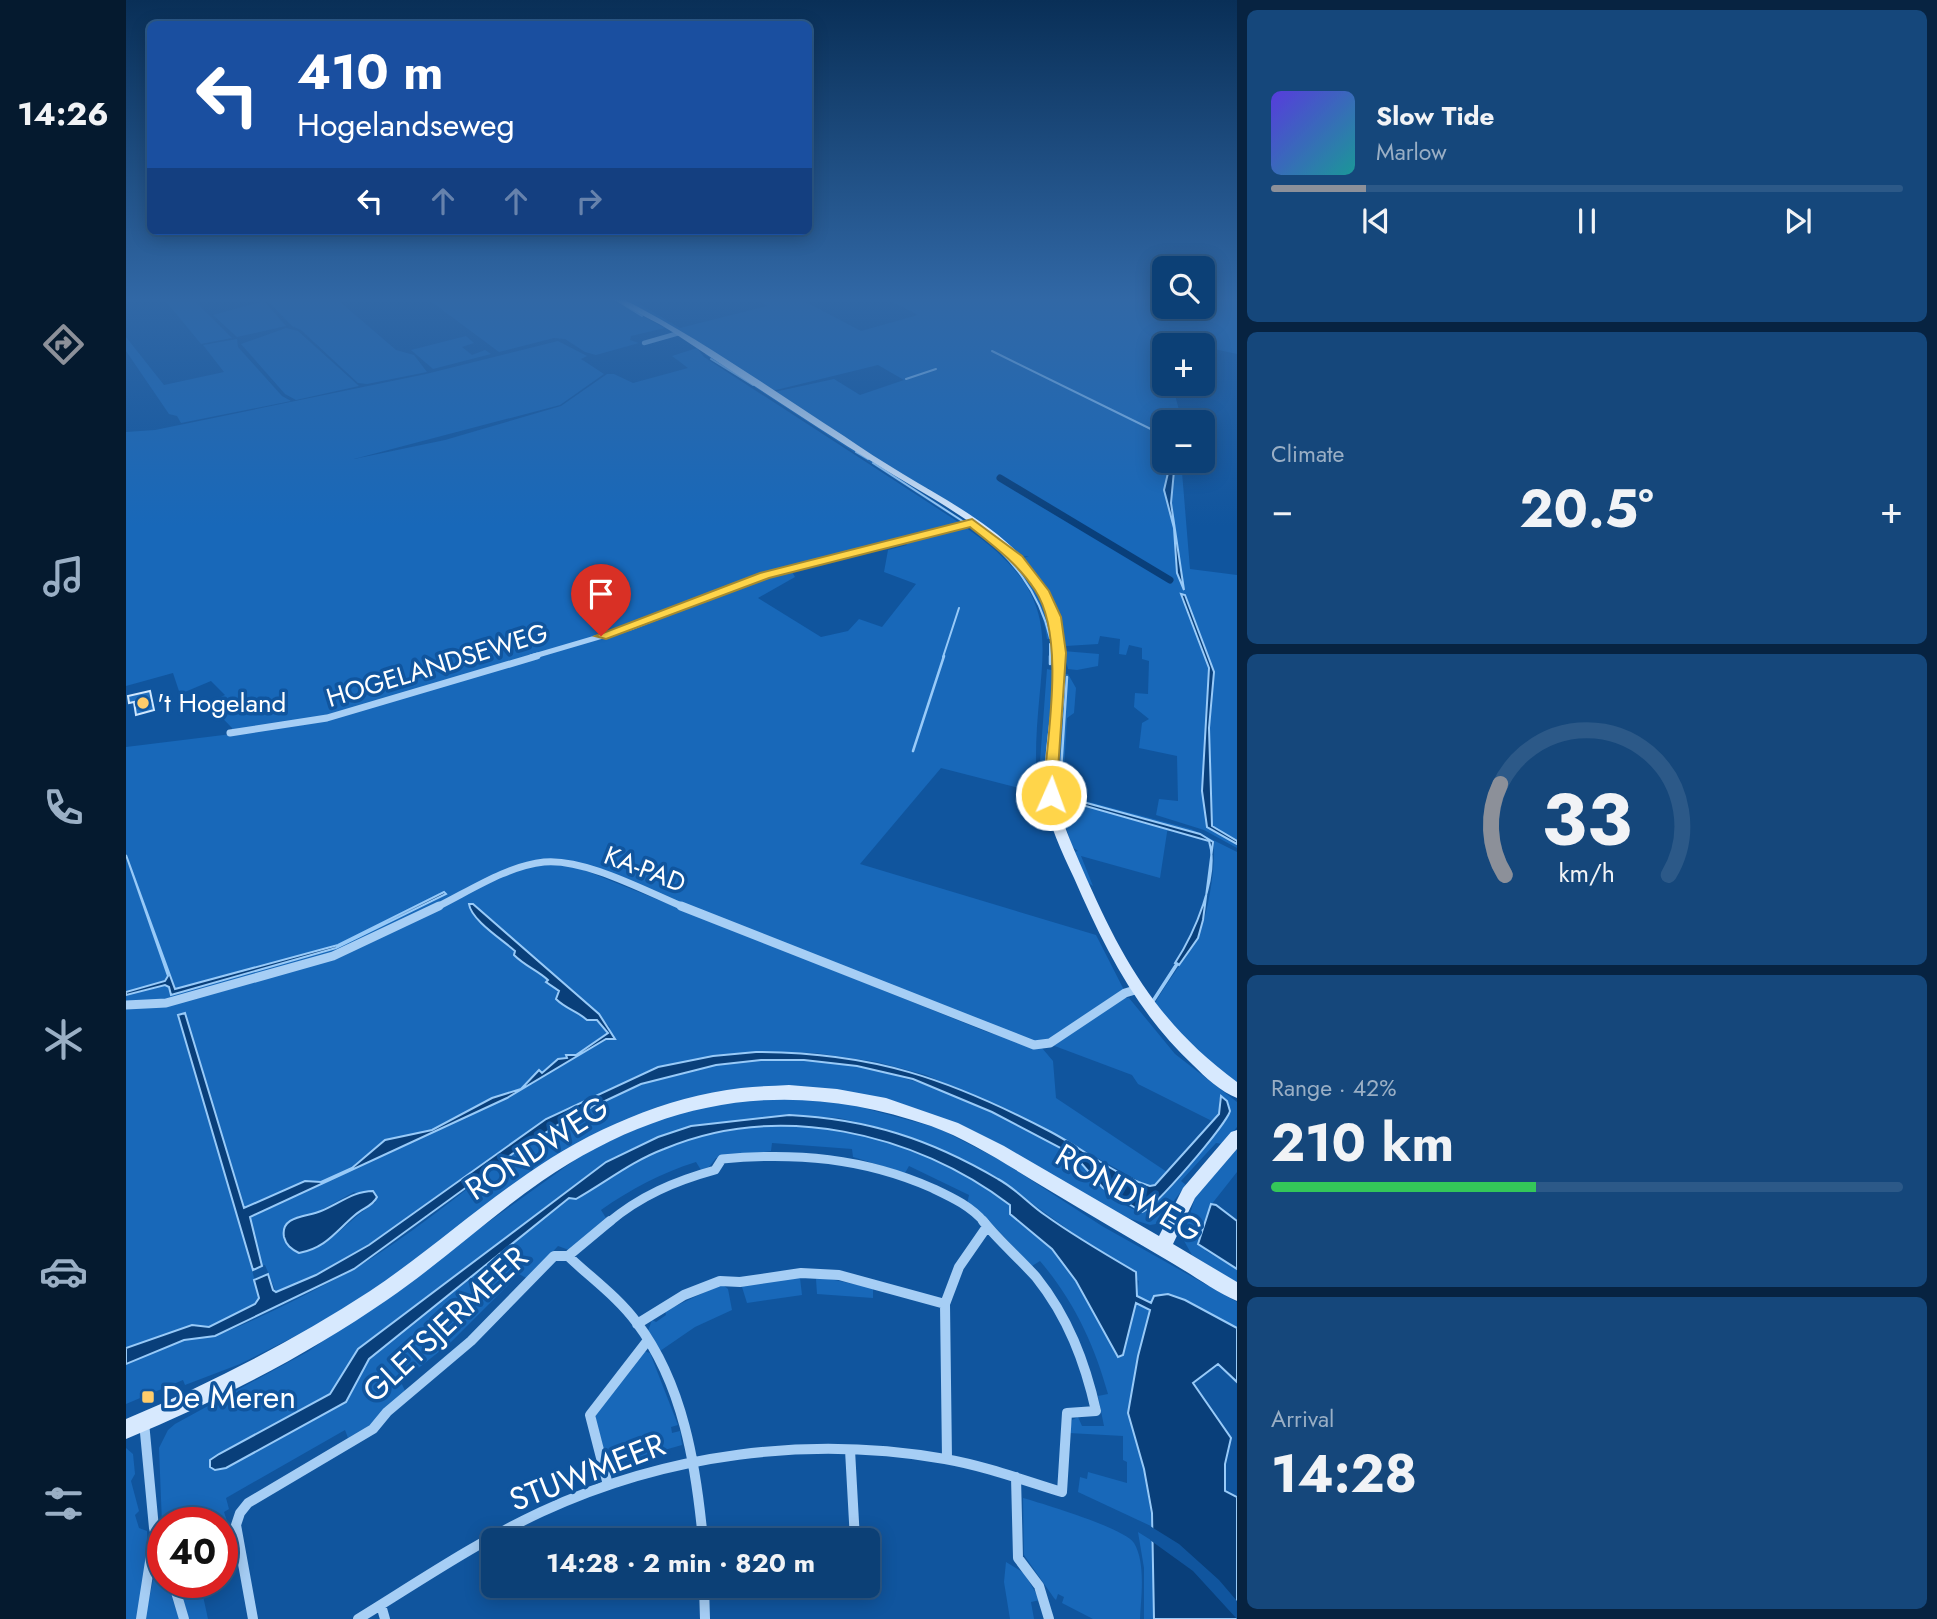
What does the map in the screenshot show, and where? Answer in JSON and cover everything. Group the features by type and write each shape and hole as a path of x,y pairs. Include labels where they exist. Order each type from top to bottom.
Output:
{"street":[{"path":"745,376 972,523 1018,559 1042,591 1054,617 1060,653 1051,795 1063,837 1109,943 1135,990 1185,1050 1237,1091"},
{"name":"HOGELANDSEWEG","path":"230,733 327,718 633,627 764,576 972,523"},
{"name":"KA-PAD","path":"126,1005 166,1003 333,956 511,870 545,862 580,866 1034,1045 1050,1042 1125,993 1135,990"},
{"name":"RONDWEG","path":"135,1425 284,1353 379,1296 557,1163 630,1122 664,1110 721,1096 811,1092 867,1101 939,1121 1001,1153 1237,1292"},
{"path":"1163,1247 1189,1193 1237,1137"},
{"name":"GLETSJERMEER","path":"253,1619 236,1525 248,1503 373,1429 387,1412 471,1342 554,1256 568,1256 606,1222 648,1195 715,1170 722,1159 754,1155 820,1155 888,1171 954,1200 977,1214 986,1228 1032,1271 1054,1297 1076,1338 1086,1365 1096,1411 1067,1413 1062,1492"},
{"path":"947,1460 945,1304 959,1267 986,1228"},
{"path":"568,1256 637,1324 648,1340 676,1402 692,1462 700,1528"},
{"path":"637,1324 684,1295 720,1281 740,1282 801,1273 839,1275 945,1304"},
{"path":"608,1485 590,1415 648,1340"},
{"path":"135,1425 151,1507"},
{"path":"850,1450 854,1528"},
{"name":"STUWMEER","path":"358,1619 459,1556 542,1511 608,1485 692,1462 768,1451 850,1450 947,1460 1016,1477 1062,1492"},
{"path":"1016,1477 1018,1558 1039,1586 1049,1619"},
{"path":"141,1619 147,1580"},
{"path":"178,1598 184,1619"},
{"path":"704,1598 705,1619"},
{"path":"380,1605 385,1619"}],"shaded area":[{"path":"143,376 157,376 164,385 208,376 264,376 282,396 291,401 181,423 177,416 169,414"},
{"path":"269,376 347,376 359,386 296,400 285,394"},
{"path":"350,376 409,376 367,384 358,383"},
{"path":"418,376 602,376 560,405 354,459 445,440 561,406 605,376 617,376 633,383 660,376 733,376 963,525 744,581 641,623 327,717 232,732 232,728 208,703 225,695 211,681 180,694 173,673 126,686 126,432 155,430"},
{"path":"737,376 742,376 966,522 964,524"},
{"path":"747,376 835,376 772,391"},
{"path":"896,376 1152,376 1152,396 1175,396 1179,410 1152,410 1152,473 1182,473 1190,569 1237,575 1237,841 1212,826 1209,728 1214,672 1183,594 1209,668 1202,791 1207,827 1237,844 1237,848 1204,830 1156,815 1159,799 1178,801 1177,756 1139,748 1142,723 1149,719 1134,707 1135,693 1148,694 1149,661 1142,659 1142,648 1129,645 1126,655 1119,654 1120,639 1100,636 1098,644 1066,646 1050,597 1021,559 1029,556 1020,557 927,491 929,488 924,489 774,392 834,379 860,395 904,380"},
{"path":"1168,473 1174,473 1171,503 1184,590 1177,573 1174,528 1164,490"},
{"path":"968,526 990,536 1024,572 1046,607 1055,639 1047,639 1038,604 1020,575 1009,561"},
{"path":"965,527 1000,554 1023,580 1036,606 1042,632 1042,660 1036,762 1043,794 941,768 860,864 1096,935 1124,990 1049,1040 1035,1042 581,865 537,861 347,948 165,1001 126,1003 126,995 164,985 169,987 171,995 336,948 446,893 338,945 175,989 126,855 126,747 288,727 634,628 746,583 791,570 795,577 758,598 821,637 848,631 859,619 882,627 916,584 884,572 888,550 907,545 904,542"},
{"path":"1181,594 1185,595 1214,672 1209,728 1212,826 1237,841 1237,844 1207,827 1202,791 1209,668"},
{"path":"1063,651 1099,654 1098,666 1068,669"},
{"path":"1047,669 1055,671 1048,789 1040,761"},
{"path":"1064,674 1068,674 1076,688 1074,713 1067,718 1063,788 1056,783"},
{"path":"1059,794 1191,829 1237,852 1237,1085 1186,1046 1187,1039 1174,1034 1132,978 1134,976 1154,1005 1191,948 1200,932 1207,907 1214,863 1213,842 1200,834 1061,796 1062,799 1168,826 1160,878 1081,856 1093,886 1087,882 1074,852 1078,851 1072,847 1057,797"},
{"path":"1061,796 1200,834 1213,842 1211,855 1209,841 1061,799"},
{"path":"126,855 175,989 338,945 444,892 446,894 336,948 171,995 169,987 165,985 126,995 126,992 165,981 168,976"},
{"path":"1211,855 1211,871 1206,893"},
{"path":"126,858 168,976 165,981 126,992"},
{"path":"557,864 579,868 987,1032 1042,1048 1053,1061 1056,1098 1167,1172 1155,1185 1146,1185 1032,1122 926,1075 877,1062 816,1053 756,1052 713,1056 654,1068 546,1119 369,1245 316,1275 276,1292 265,1265 262,1266 249,1218 507,1098 520,1089 492,1098 432,1130 385,1140 352,1168 321,1182 305,1181 244,1208 178,1016 237,1209 259,1298 255,1304 208,1327 192,1325 126,1348 126,1008 219,992 331,959 512,872 536,865","holes":["473,904 610,1027 608,1030 597,1020 587,1020 547,978 514,956 516,951 486,928","354,1192 376,1202 310,1251 298,1216 314,1214"]},
{"path":"1206,893 1198,938 1179,965 1175,963 1190,937"},
{"path":"469,904 473,904 599,1014 615,1039 606,1039 507,1098 250,1217 262,1266 253,1270 178,1015 185,1013 244,1208 305,1181 321,1182 352,1168 385,1140 432,1130 492,1098 521,1089 539,1070 542,1073 558,1059 567,1058 566,1055 576,1055 608,1033 597,1020 587,1020 556,999 559,991 514,955 515,951 475,917"},
{"path":"1124,997 1129,998 1175,1054 1237,1102 1237,1127 1223,1144 1216,1143 1181,1181 1186,1185 1156,1224 1150,1225 1128,1218 923,1111 877,1098 748,1088 716,1092 657,1107 590,1136 419,1259 323,1322 240,1364 185,1385 183,1380 126,1404 126,1364 177,1342 214,1336 235,1328 352,1270 414,1229 515,1153 593,1106 635,1087 679,1073 724,1064 769,1059 814,1060 860,1067 943,1091 995,1112 1046,1138 1080,1160 1113,1196 1133,1209 1145,1212 1218,1132 1230,1109 1223,1096 1219,1100 1219,1114 1212,1121 1138,1084 1132,1075 1052,1045"},
{"path":"756,1052 798,1053 874,1063 944,1083 1014,1113 1124,1175 1150,1186 1155,1185 1219,1114 1221,1096 1227,1101 1230,1111 1189,1166 1142,1212 1103,1188 1074,1155 992,1112 913,1079 857,1066 804,1060 761,1060 716,1065 641,1084 569,1118 515,1152 354,1269 215,1336 184,1340 126,1364 126,1348 192,1325 209,1327 255,1304 259,1298 254,1280 268,1274 276,1292 316,1275 369,1245 546,1119 658,1067 713,1056"},
{"path":"758,1096 838,1101 938,1128 1000,1160 1102,1226 1237,1302 1237,1328 1191,1304 1154,1296 1152,1303 1137,1296 1139,1281 1000,1180 928,1145 886,1129 839,1118 789,1115 691,1126 658,1137 606,1162 358,1349 330,1394 219,1454 346,1402 369,1359 569,1198 576,1199 652,1153 708,1134 753,1127 798,1127 844,1132 888,1143 931,1159 972,1180 1010,1205 1010,1214 1052,1249 1076,1281 1118,1357 1123,1355 1136,1303 1150,1310 1138,1356 1128,1413 1144,1469 1153,1527 1078,1492 1080,1477 1087,1479 1088,1472 1127,1483 1123,1436 1069,1433 1072,1420 1078,1417 1082,1426 1104,1426 1098,1396 1108,1394 1082,1324 1040,1261 1032,1266 967,1204 969,1195 909,1166 905,1173 853,1157 852,1149 772,1143 771,1151 716,1158 709,1167 701,1170 696,1162 683,1166 612,1202 601,1210 606,1218 569,1250 558,1246 528,1279 519,1274 450,1343 401,1382 406,1393 378,1415 376,1422 348,1438 345,1430 226,1498 228,1507 161,1507 159,1448 168,1430 175,1424 309,1351 586,1152 676,1111"},
{"path":"789,1115 872,1126 948,1153 1004,1183 1056,1223 1136,1272 1137,1296 1151,1303 1154,1296 1168,1294 1185,1300 1237,1328 1237,1382 1218,1364 1193,1383 1231,1438 1225,1464 1225,1491 1237,1497 1237,1619 1154,1619 1152,1513 1144,1469 1128,1413 1138,1356 1150,1310 1136,1303 1123,1355 1118,1357 1076,1281 1052,1249 1010,1214 1010,1205 972,1180 931,1159 888,1143 844,1132 798,1126 753,1127 708,1135 641,1159 576,1199 569,1198 369,1359 346,1402 226,1468 215,1470 210,1467 210,1460 219,1454 330,1394 358,1349 606,1162 658,1137 691,1126"},
{"path":"1237,1149 1237,1172 1211,1205 1198,1236 1206,1251 1237,1269 1237,1283 1192,1255 1183,1239 1195,1197"},
{"path":"373,1191 377,1197 373,1203 316,1247 299,1253 286,1242 286,1224 296,1218 321,1211 359,1193"},
{"path":"1211,1204 1237,1221 1237,1269 1198,1244"},
{"path":"820,1277 873,1288 873,1298 817,1294 816,1279"},
{"path":"800,1278 802,1295 747,1303 742,1287 744,1284"},
{"path":"722,1284 728,1289 732,1310 695,1327 660,1351 648,1331 652,1320 656,1322 666,1315 665,1311"},
{"path":"644,1351 650,1353 678,1425 671,1427 672,1433 680,1431 682,1445 608,1466 595,1416"},
{"path":"126,1448 133,1454 135,1474 131,1481 139,1511 135,1515 139,1528 147,1531 147,1569 137,1619 126,1619"},
{"path":"1023,1498 1115,1530 1134,1543 1141,1570 1140,1619 1093,1619 1062,1603 1064,1597 1058,1594 1056,1600 1054,1598 1024,1555"},
{"path":"1138,1532 1154,1542 1154,1619 1144,1619 1144,1568"},
{"path":"1006,1562 1024,1573 1040,1600 1031,1602 1034,1619 1010,1619 1004,1582"},
{"path":"149,1598 172,1598 179,1619 145,1619"},
{"path":"183,1598 203,1598 208,1619 189,1619"}],"pier":[{"path":"1150,1526 1179,1544 1219,1580 1237,1601 1237,1619 1193,1571 1150,1540"}],"building":[{"name":"'t Hogeland","path":"150,691 154,710 136,715 134,702 129,703 128,696"}],"waterway":[{"path":"738,376 753,385"},
{"path":"906,379 916,376"},
{"path":"1042,376 1152,430"},
{"path":"856,452 868,459"},
{"path":"873,463 964,522"},
{"path":"1000,478 1170,580"},
{"path":"974,527 1022,576 1039,605 1050,638"},
{"path":"943,657 959,608"},
{"path":"1050,644 1050,664"},
{"path":"913,751 944,656"},
{"path":"1060,786 1067,677"},
{"path":"1153,1001 1177,964"}],"place":[{"name":"'t Hogeland","path":"143,703"},
{"name":"De Meren","path":"148,1397"}],"route":[{"path":"601,636 633,627 764,576 972,523 1018,559 1042,591 1054,617 1060,653 1051,795"}]}
